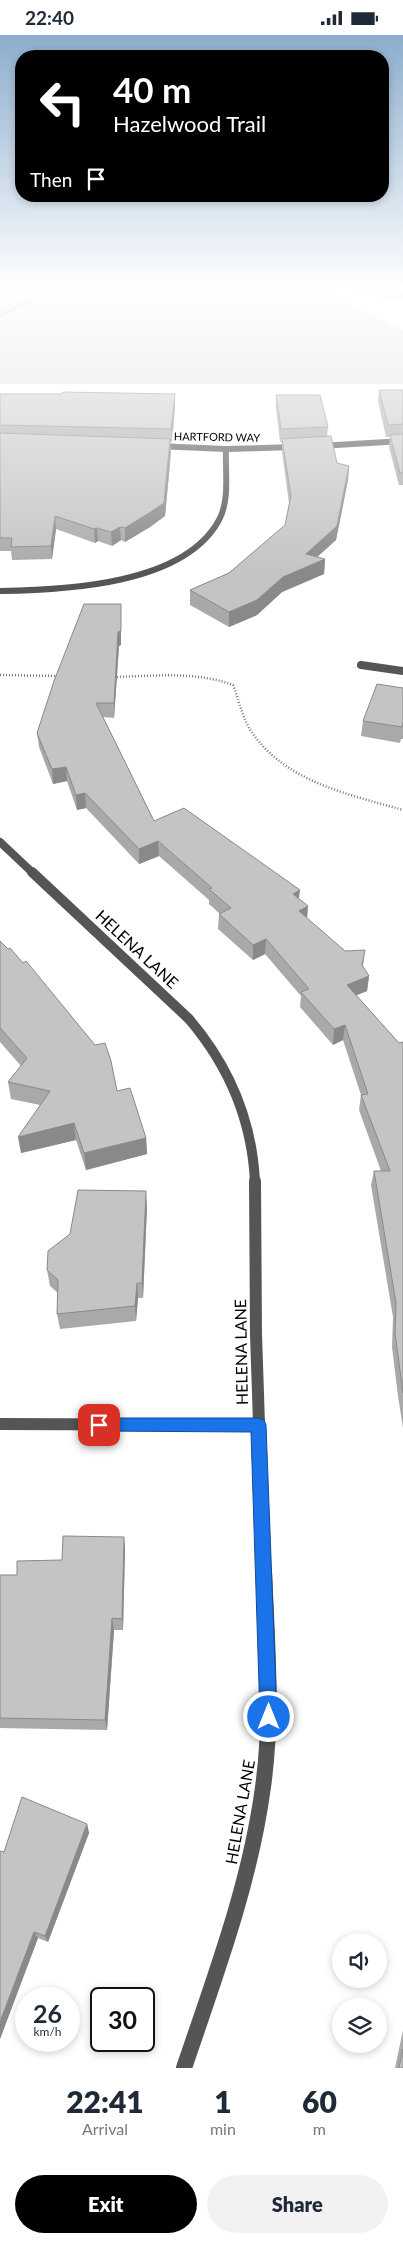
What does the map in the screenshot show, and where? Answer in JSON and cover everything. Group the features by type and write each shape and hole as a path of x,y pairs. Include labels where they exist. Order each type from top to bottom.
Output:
{"street":[{"path":"313,447 403,441"},
{"name":"HARTFORD WAY","path":"151,446 226,449 304,447"},
{"path":"0,591 73,587 113,581 164,564 196,547 214,529 222,513 226,449"},
{"path":"361,665 403,671"},
{"name":"HELENA LANE","path":"0,842 189,1019 218,1056 231,1081 246,1120 252,1149 258,1425 269,1681 269,1735 263,1790 241,1893 184,2068"},
{"path":"0,1424 258,1425"}],"path":[{"path":"0,675 67,676"},
{"path":"106,677 222,679 233,685 250,730 277,762 308,780 403,810"}],"shaded area":[{"path":"0,382 403,382 403,384 0,384"}],"building":[{"path":"379,390 403,390 403,424 388,425"},
{"path":"63,392 175,394 171,429 0,425 0,394 62,394"},
{"path":"276,395 320,395 328,427 281,429"},
{"path":"0,433 170,439 164,503 125,528 120,527 111,532 97,528 94,529 55,516 51,546 11,547 12,538 0,538"},
{"path":"403,434 403,473 400,473 390,435"},
{"path":"331,436 337,463 349,466 337,526 306,554 325,559 283,577 257,600 229,612 190,590 229,573 285,525 291,496 282,439"},
{"path":"84,604 121,604 121,631 118,632 114,703 96,703 154,821 184,808 300,890 293,894 308,906 299,911 345,951 365,950 362,965 369,976 347,985 399,1043 403,1042 403,1393 395,1333 396,1303 374,1171 390,1171 361,1095 368,1094 345,1025 334,1029 301,992 309,989 266,939 253,945 219,914 231,908 209,889 212,888 158,841 139,849 85,793 76,795 66,767 52,769 37,733 54,681"},
{"path":"377,684 403,688 402,727 363,721"},
{"path":"0,941 8,949 10,948 23,963 26,961 95,1045 105,1043 117,1091 130,1088 146,1138 84,1153 74,1123 18,1137 50,1091 8,1082 27,1058 0,1028"},
{"path":"78,1190 146,1191 142,1283 137,1283 135,1306 57,1314 58,1280 47,1270 48,1251 70,1234"},
{"path":"63,1536 124,1537 122,1619 112,1618 105,1720 0,1718 0,1575 17,1575 17,1561 62,1560"},
{"path":"22,1797 87,1824 45,1936 34,1932 0,2022 0,1851 4,1852"},
{"path":"403,2049 403,2068 399,2068"}],"route":[{"path":"99,1425 258,1425 269,1717"}]}
